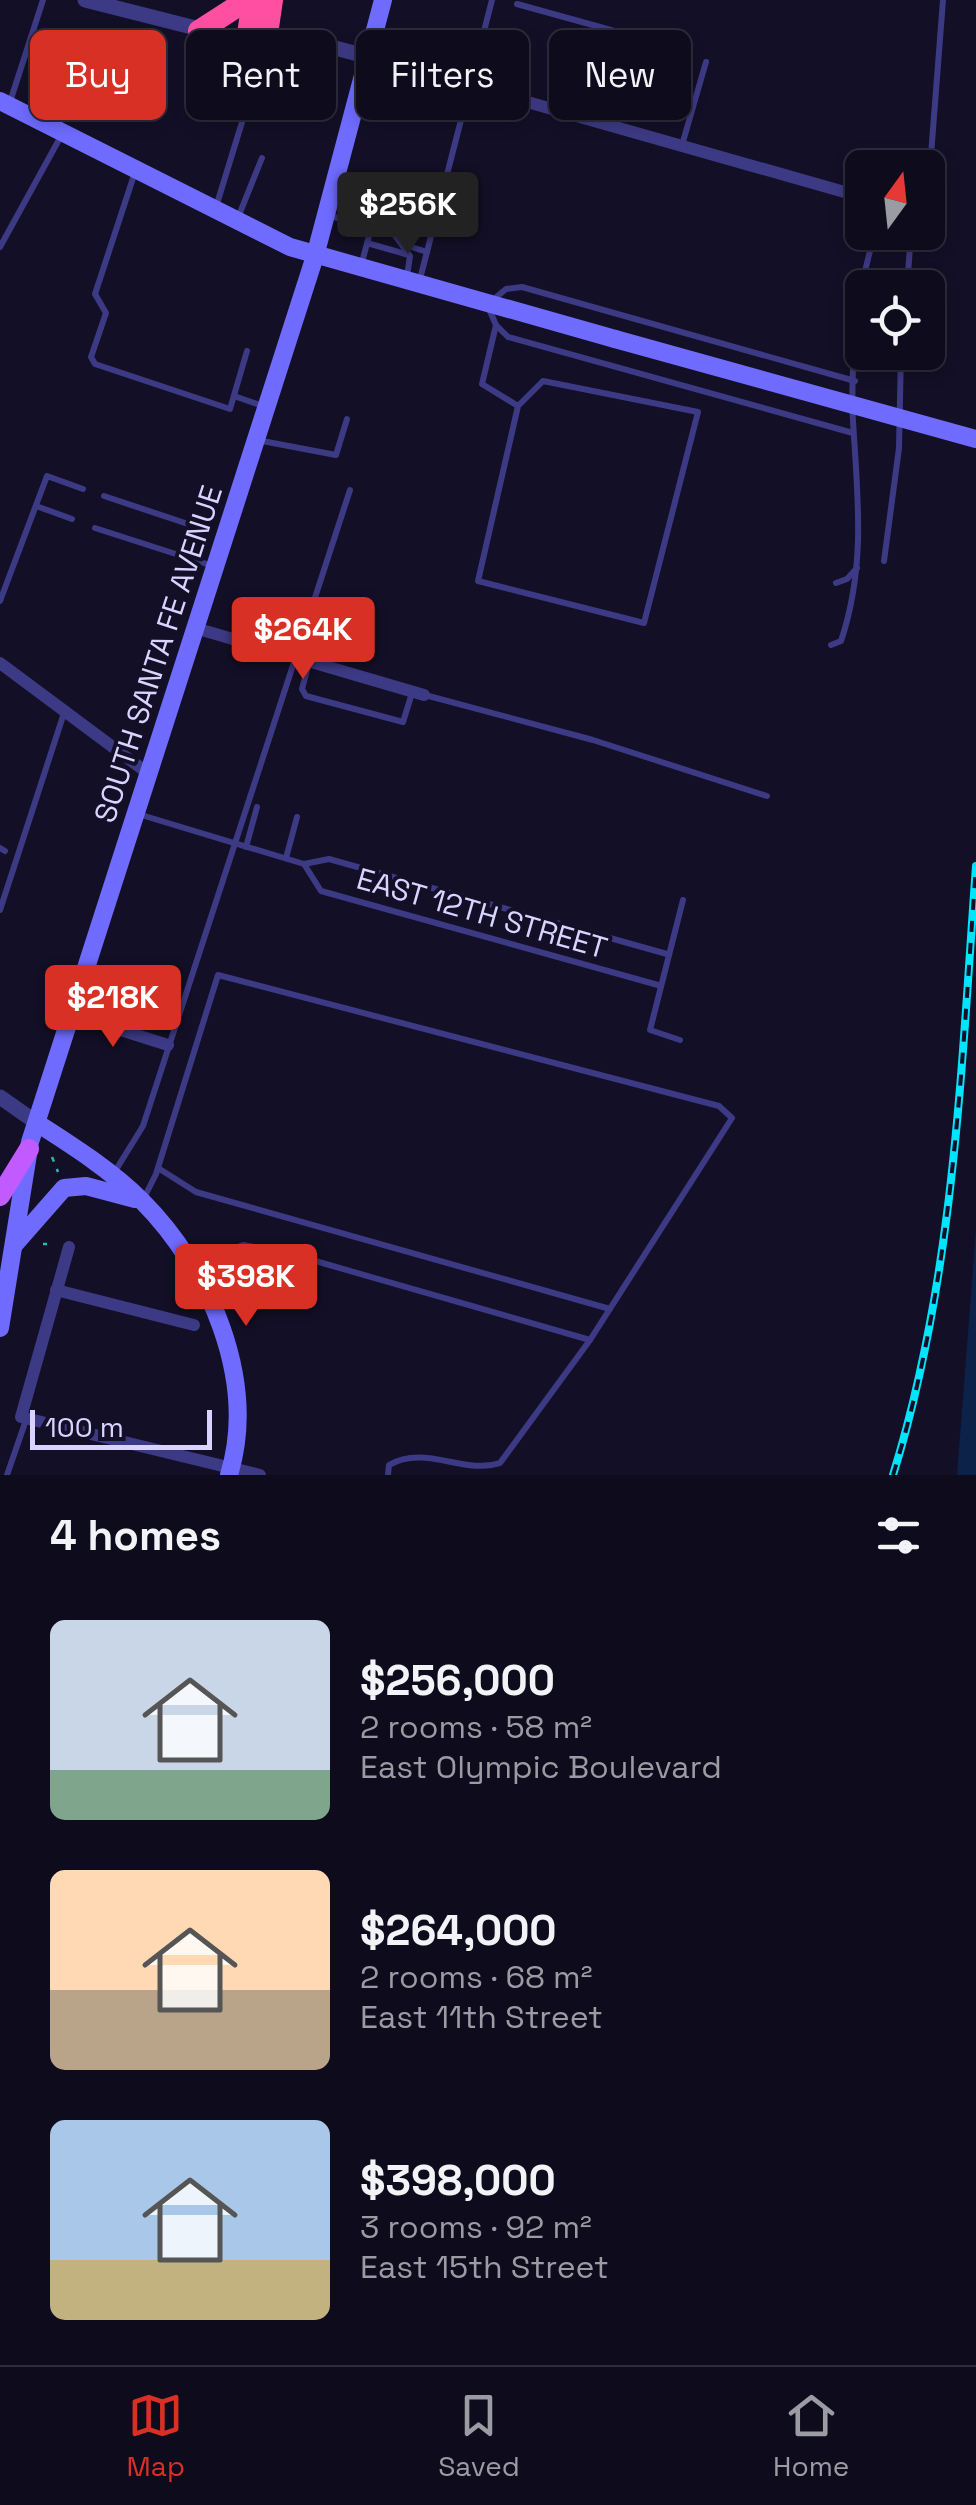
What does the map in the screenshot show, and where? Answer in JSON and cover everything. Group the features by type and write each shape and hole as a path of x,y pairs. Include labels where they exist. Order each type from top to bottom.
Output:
{"highway":[{"path":"201,30 250,0 254,30"},
{"path":"260,30 272,0"}],"main road":[{"name":"SOUTH SANTA FE AVENUE","path":"376,30 383,0"},
{"path":"4,104 315,256 976,439"},
{"name":"SOUTH SANTA FE AVENUE","path":"0,1328 28,1148 315,256 356,105"},
{"path":"37,1123 142,1201 192,1264 212,1304 228,1352 235,1396 230,1472"},
{"path":"0,1196 28,1148"},
{"path":"14,1245 64,1188 86,1186 142,1201"}],"street":[{"path":"85,0 195,30"},
{"path":"529,103 845,192"},
{"path":"195,628 418,693"},
{"path":"0,663 149,774"},
{"path":"70,1014 168,1045"},
{"path":"0,1098 37,1123"},
{"path":"69,1247 19,1414 30,1421 230,1472 260,1475"},
{"path":"56,1290 194,1325"}],"lane":[{"path":"4,104 43,0"},
{"path":"484,30 492,0"},
{"path":"931,150 943,0"},
{"path":"517,4 618,32 594,121"},
{"path":"682,146 706,62"},
{"path":"215,210 237,120"},
{"path":"412,283 427,252 461,120"},
{"path":"0,247 62,133"},
{"path":"237,221 262,158"},
{"path":"136,171 94,294 106,313 91,357 95,364 230,409 247,352"},
{"path":"336,180 388,192 419,189 442,195"},
{"path":"386,229 388,192"},
{"path":"326,215 386,229 410,256 412,283"},
{"path":"360,268 372,225"},
{"path":"367,244 410,256"},
{"path":"403,245 427,252"},
{"path":"831,645 841,641 853,604 862,534 853,433 862,286 871,250"},
{"path":"853,433 508,337 496,325 488,304 506,289 522,286 856,381"},
{"path":"496,325 482,384 518,406"},
{"path":"884,562 899,448 901,370"},
{"path":"544,381 698,412 644,622 478,580 518,406 544,381"},
{"path":"234,396 266,407"},
{"path":"256,440 336,455 347,419"},
{"path":"0,602 47,476 83,489"},
{"path":"112,1176 143,1126 350,490"},
{"path":"104,496 200,528"},
{"path":"36,506 72,519"},
{"path":"95,528 214,566"},
{"path":"836,583 848,579 858,566"},
{"path":"309,662 302,689 306,696 403,722 418,693 501,713 767,796"},
{"path":"0,910 64,712"},
{"path":"246,846 257,806"},
{"name":"EAST 12TH STREET","path":"136,813 304,864 321,891 658,985"},
{"path":"286,858 297,817"},
{"path":"304,864 329,859 667,954"},
{"path":"680,1040 650,1030 658,985 683,900"},
{"path":"142,1201 158,1168 218,975 720,1106 732,1118 590,1340 500,1463 476,1467 404,1456 389,1466 388,1475"},
{"path":"158,1168 196,1192 610,1308"},
{"path":"192,1264 243,1246 284,1252 590,1340"},
{"path":"7,1475 30,1421"}],"path":[{"path":"52,1157 61,1178"}],"water":[{"path":"976,1229 976,1475 957,1475"}],"railway":[{"path":"893,1475 930,1326 942,1250 959,1097 976,866"}]}
